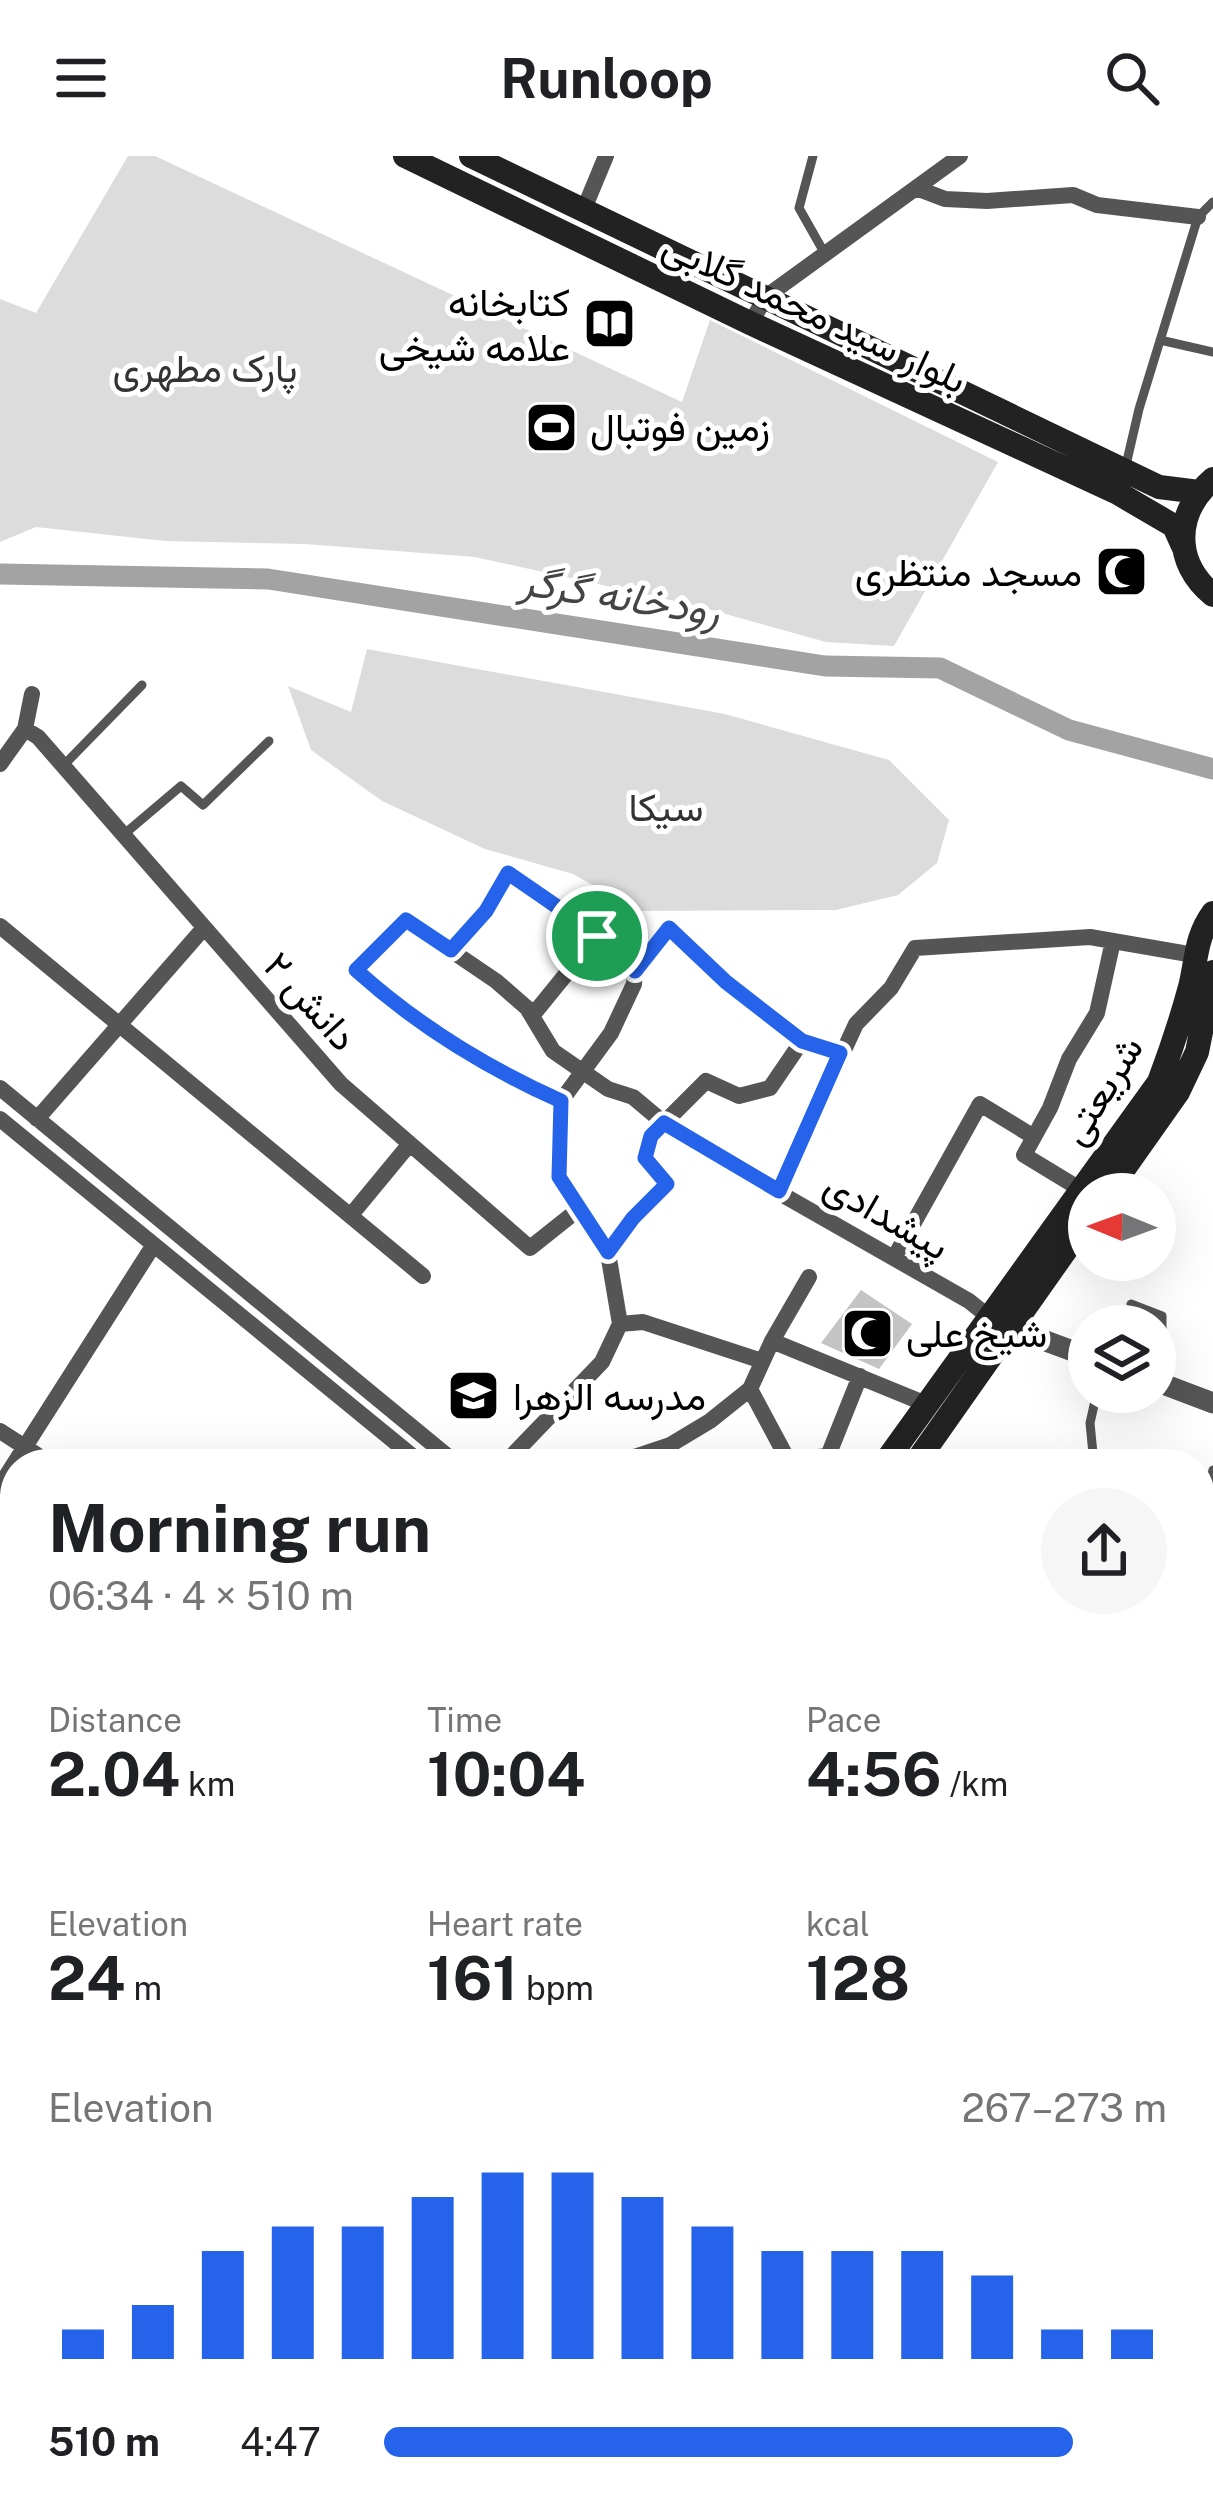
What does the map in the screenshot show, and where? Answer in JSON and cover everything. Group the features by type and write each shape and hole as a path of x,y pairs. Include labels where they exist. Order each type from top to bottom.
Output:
{"main road":[{"name":"بلوار سید محمد گلابی","path":"405,156 1116,492 1174,526 1188,567 1213,596"},
{"name":"بلوار سید محمد گلابی","path":"471,156 1159,487 1206,485"},
{"path":"1183,546 1188,508 1206,485"},
{"name":"شریعتی","path":"1121,1173 1178,1092 1209,1019 1198,933 1213,913"},
{"name":"شریعتی","path":"1092,1173 1159,1082 1193,974 1203,964"},
{"name":"شریعتی","path":"924,1449 1068,1209"},
{"name":"شریعتی","path":"895,1449 926,1405 1068,1242"}],"street":[{"path":"584,209 606,156"},
{"path":"750,323 767,296 960,156"},
{"path":"916,188 945,199 987,201 1073,195 1097,205 1198,218"},
{"path":"0,764 25,729 32,694"},
{"name":"دانش ۲","path":"25,729 38,737 341,1084 408,1146 530,1248 579,1209"},
{"name":"پیشدادی","path":"561,1101 400,1010 356,970 406,920 496,982 532,1016 553,1051 608,1089 633,1097 664,1123 999,1322"},
{"path":"0,926 423,1276"},
{"path":"635,971 669,928 726,982 802,1041 840,1053"},
{"path":"38,1119 203,929"},
{"path":"518,1449 602,1362 620,1324 608,1252 559,1177 561,1101 611,1033 634,984 636,961 597,936 532,1016"},
{"path":"779,1191 856,1024 891,988 914,948 1090,938 1203,964"},
{"path":"1068,1182 1024,1155 1069,1059 1097,1013 1113,940"},
{"path":"608,1252 667,1184 645,1158 651,1136 706,1081 740,1096 770,1088 802,1041"},
{"path":"0,1088 439,1449"},
{"path":"894,1258 980,1104 1034,1137"},
{"path":"0,1119 403,1449"},
{"path":"351,1215 408,1146"},
{"path":"22,1449 153,1246"},
{"path":"658,1449 710,1421 750,1389 809,1277"},
{"path":"620,1324 643,1322 762,1361"},
{"path":"999,1322 1068,1349"},
{"path":"772,1341 926,1405"},
{"path":"831,1449 860,1376"},
{"path":"750,1389 780,1449"},
{"path":"1176,1389 1213,1402"},
{"path":"0,1430 28,1449"}],"lane":[{"path":"813,156 799,208 825,254"},
{"path":"1124,470 1198,218 1213,202"},
{"path":"1160,340 1213,352"},
{"path":"63,766 142,685"},
{"path":"122,836 181,785 203,805 269,741"},
{"path":"451,950 486,911 508,873 597,936"},
{"path":"1092,1413 1093,1449"}],"green space":[{"name":"پارک مطهری","path":"128,156 155,156 682,402 710,320 998,462 894,646 826,642 693,605 475,557 305,544 165,541 36,527 0,542 0,299 36,313"},
{"name":"سیکا","path":"367,649 725,714 889,760 949,820 937,863 898,895 836,910 638,911 573,874 485,849 382,801 311,750 288,686 351,712"}],"building":[{"name":"شیخ علی","path":"861,1290 912,1324 879,1369 821,1343"}],"waterway":[{"name":"رودخانه گرگر","path":"0,574 268,579 825,666 940,668 1069,730 1213,769"}],"place":[{"name":"کتابخانه علامه شیخی","path":"609,324"},
{"name":"زمین فوتبال","path":"551,427"},
{"name":"مسجد منتظری","path":"1121,572"},
{"name":"شیخ علی","path":"867,1333"},
{"name":"مدرسه الزهرا","path":"474,1396"}],"route":[{"path":"508,873 597,936 636,961 635,971 669,928 726,982 802,1041 840,1053 779,1191 664,1123 651,1136 645,1158 667,1184 608,1252 559,1177 561,1101 400,1010 356,970 406,920 451,950 486,911 508,873"}]}
